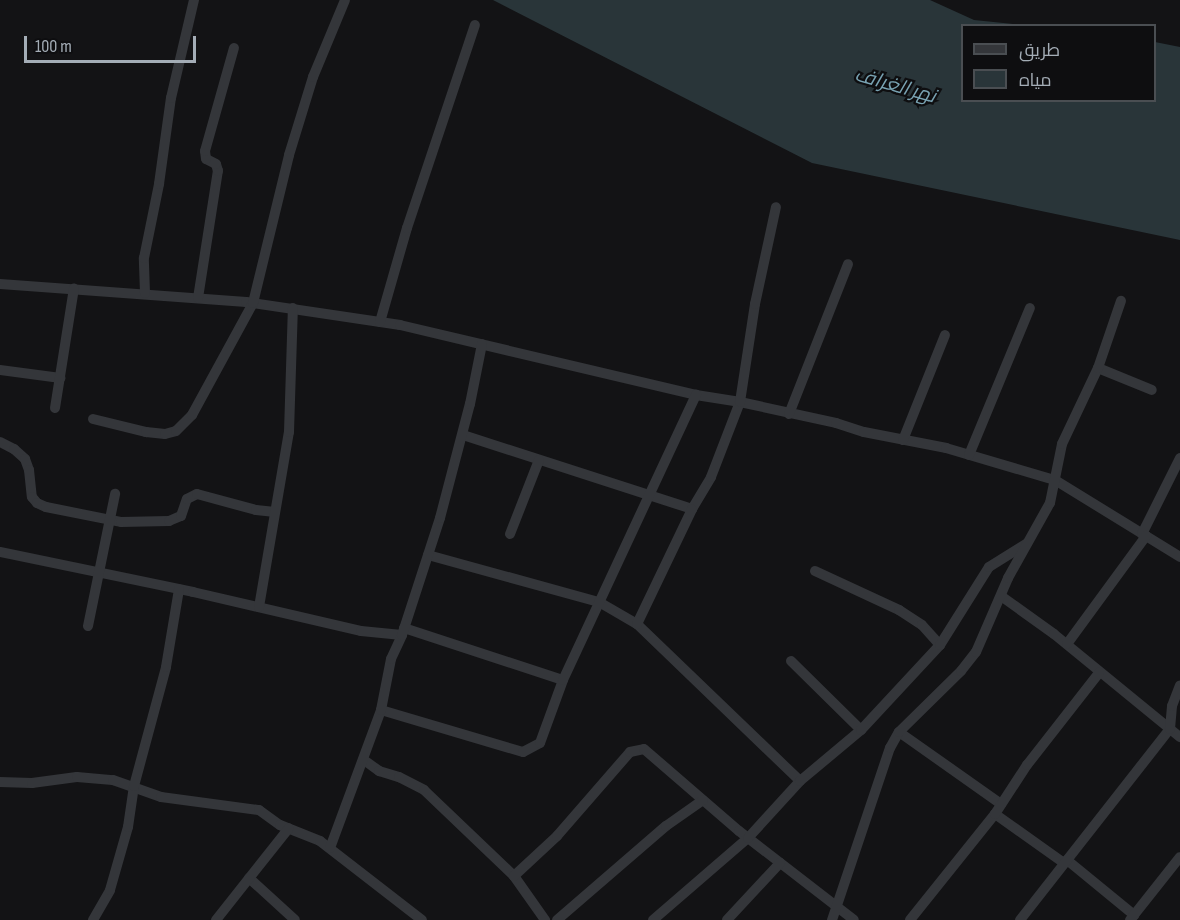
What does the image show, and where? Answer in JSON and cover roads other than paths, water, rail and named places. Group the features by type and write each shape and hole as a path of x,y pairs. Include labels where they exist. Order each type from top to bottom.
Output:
{"street":[{"path":"145,293 144,258 159,184 171,98 194,0"},
{"path":"93,419 146,432 165,434 176,431 192,415 252,303 289,155 313,77 345,0"},
{"path":"380,322 407,228 476,25"},
{"path":"198,298 200,269 218,171 216,164 206,159 205,151 234,48"},
{"path":"637,624 692,509 711,477 740,402 755,303 776,207"},
{"path":"789,414 848,264"},
{"path":"0,284 145,293 293,308 380,322 696,395 740,402 969,455 1055,480 1144,535 1178,552"},
{"path":"55,408 74,288"},
{"path":"832,920 883,764 899,732 962,671 976,652 1026,544 1050,503 1068,426 1098,368 1121,301"},
{"path":"259,607 291,404 293,308"},
{"path":"969,455 1030,308"},
{"path":"903,440 945,335"},
{"path":"330,848 381,710 390,659 403,632 428,555 463,435 482,344"},
{"path":"1098,368 1152,390"},
{"path":"0,370 60,378"},
{"path":"381,710 523,752 540,743 563,680 696,395"},
{"path":"463,435 692,509"},
{"path":"0,442 21,454 28,464 30,491 37,503 111,520 174,520 181,516 189,496 197,494 256,510 274,512"},
{"path":"1067,644 1144,535 1180,458"},
{"path":"510,534 539,460"},
{"path":"88,626 115,494"},
{"path":"653,920 748,838 800,781 861,730 940,645 989,567 1026,544"},
{"path":"0,552 179,589 361,632 403,632 563,680"},
{"path":"428,555 599,602 637,624 800,781"},
{"path":"815,571 899,610 922,625 940,645"},
{"path":"93,920 110,890 128,827 134,786 166,667 179,589"},
{"path":"1001,596 1067,644 1099,673 1180,737"},
{"path":"791,661 861,730"},
{"path":"910,920 994,814 1034,756 1099,673"},
{"path":"1020,920 1170,729 1172,706 1180,685"},
{"path":"899,732 1001,804"},
{"path":"514,876 557,836 616,766 634,750 648,751 748,838 854,920"},
{"path":"364,760 379,771 399,777 424,790 514,876 545,920"},
{"path":"0,782 32,783 58,777 113,780 161,797 259,810 330,848 422,920"},
{"path":"557,920 666,826 704,800"},
{"path":"994,814 1066,862 1132,918 1180,857"},
{"path":"216,920 289,828"},
{"path":"727,920 780,863"},
{"path":"249,878 295,920"}],"water":[{"name":"نهر الغراف","path":"493,0 930,0 974,20 1012,24 961,24 961,102 1156,102 1156,42 1180,47 1180,240 812,163"}]}
